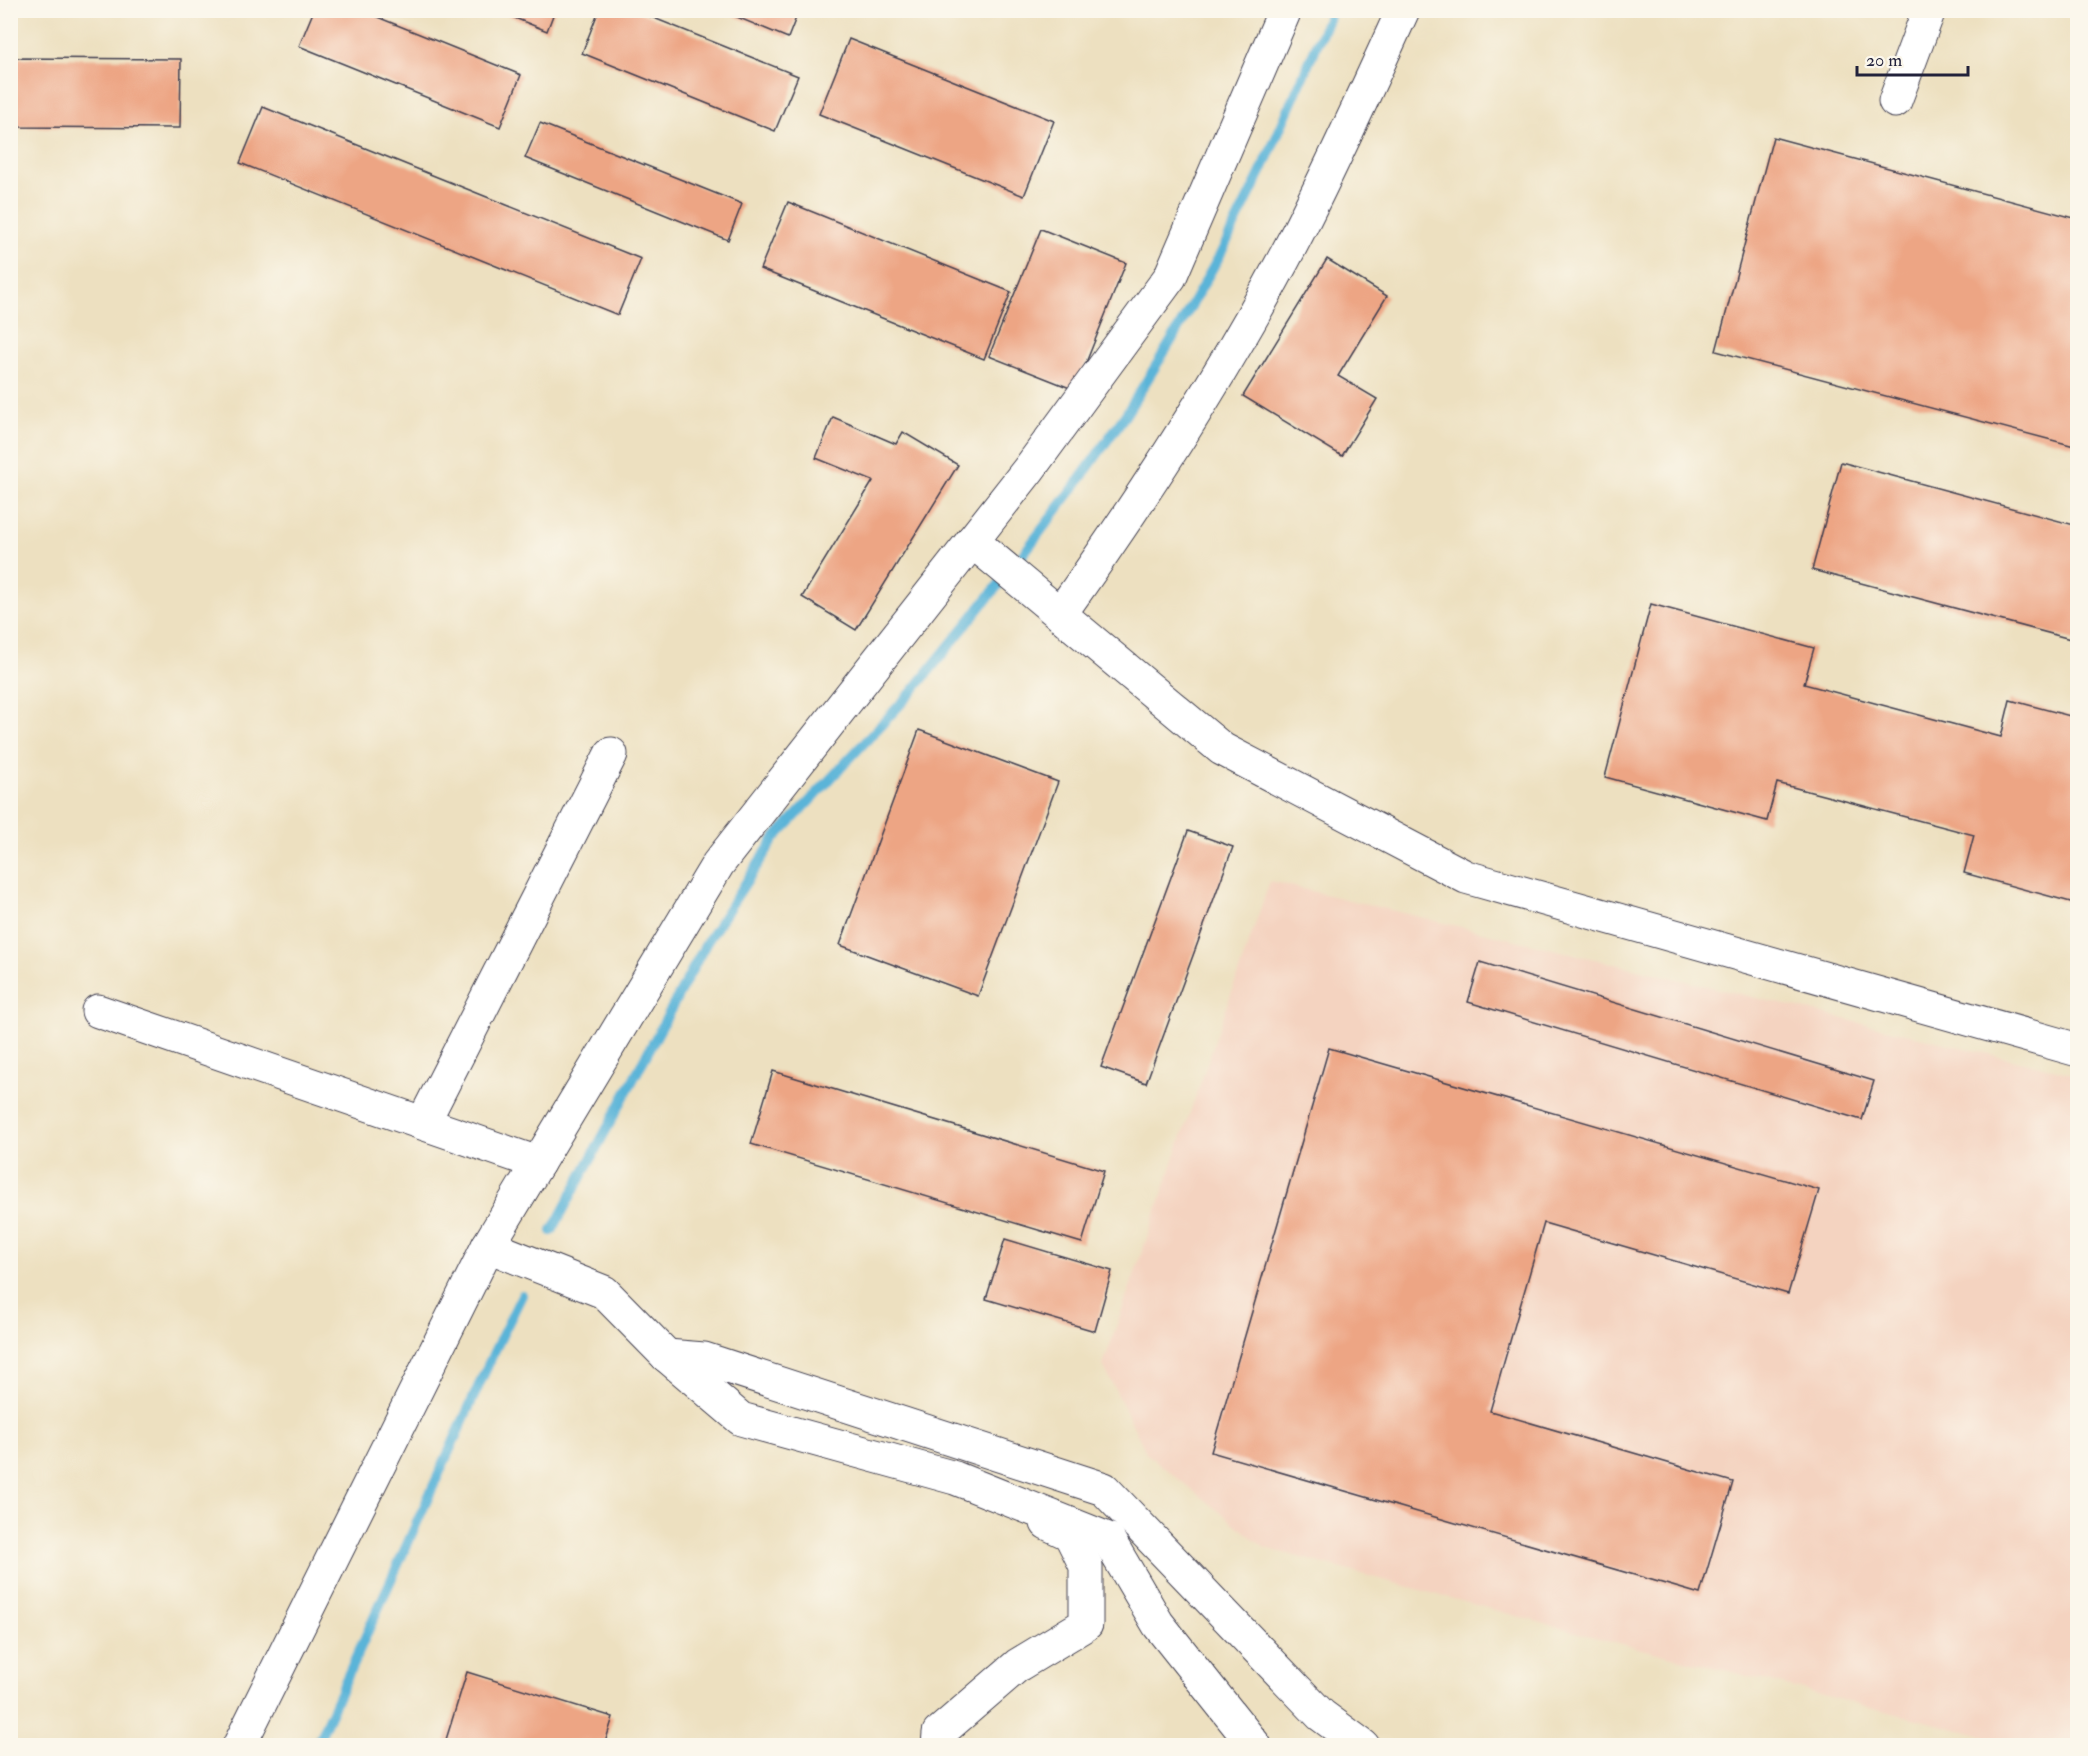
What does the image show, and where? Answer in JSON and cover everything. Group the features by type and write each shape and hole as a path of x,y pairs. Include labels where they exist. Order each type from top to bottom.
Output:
{"street":[{"path":"239,1746 489,1246 718,864 984,551 1029,469 1170,277 1285,10"},
{"path":"1060,614 1166,460 1234,347 1298,232 1403,10"},
{"path":"1895,101 1929,10"},
{"path":"984,551 1222,749 1466,877 2078,1050"},
{"path":"423,1123 611,754"},
{"path":"98,1011 538,1163"},
{"path":"489,1246 604,1292 667,1356 741,1419 955,1478 1108,1539 1158,1623 1255,1746"},
{"path":"667,1356 704,1359 1104,1489 1321,1715 1364,1746"},
{"path":"938,1746 939,1733 1018,1665 1086,1623 1086,1566 1070,1534 955,1478"}],"shaded area":[{"path":"1270,881 2077,1075 2077,1745 2019,1745 1594,1637 1265,1548 1147,1454 1103,1365"}],"building":[{"path":"314,10 360,10 521,75 500,127 299,46"},
{"path":"495,10 555,10 547,31"},
{"path":"599,10 634,10 798,76 775,131 582,53"},
{"path":"720,10 799,10 788,38"},
{"path":"849,39 1054,121 1024,196 819,114"},
{"path":"10,58 181,59 180,128 10,127"},
{"path":"263,107 641,259 618,315 240,163"},
{"path":"540,123 742,204 728,240 525,158"},
{"path":"1773,137 2078,219 2078,447 1716,351"},
{"path":"788,202 1011,292 984,359 760,269"},
{"path":"1041,229 1126,263 1075,390 989,356"},
{"path":"1327,259 1387,296 1338,376 1377,399 1342,456 1243,396"},
{"path":"833,417 896,444 903,432 958,465 856,630 802,597 873,481 816,458"},
{"path":"1841,462 2078,526 2078,641 1812,570"},
{"path":"1651,604 1814,648 1804,684 2001,737 2010,700 2078,718 2078,904 1964,873 1974,835 1777,783 1767,821 1605,777"},
{"path":"919,730 1058,782 978,996 840,945"},
{"path":"1188,831 1233,847 1146,1083 1101,1067"},
{"path":"1480,962 1874,1081 1862,1120 1468,1002"},
{"path":"1329,1048 1819,1190 1788,1294 1544,1223 1490,1411 1733,1482 1700,1594 1211,1452"},
{"path":"773,1071 1104,1171 1082,1243 751,1144"},
{"path":"1005,1239 1112,1271 1095,1331 986,1299"},
{"path":"467,1672 613,1717 604,1746 444,1746"}],"waterway":[{"path":"552,1231 707,942 775,838 911,693 1021,557 1126,414 1220,255 1262,170 1332,10"},
{"path":"316,1746 493,1354 522,1295"}]}
